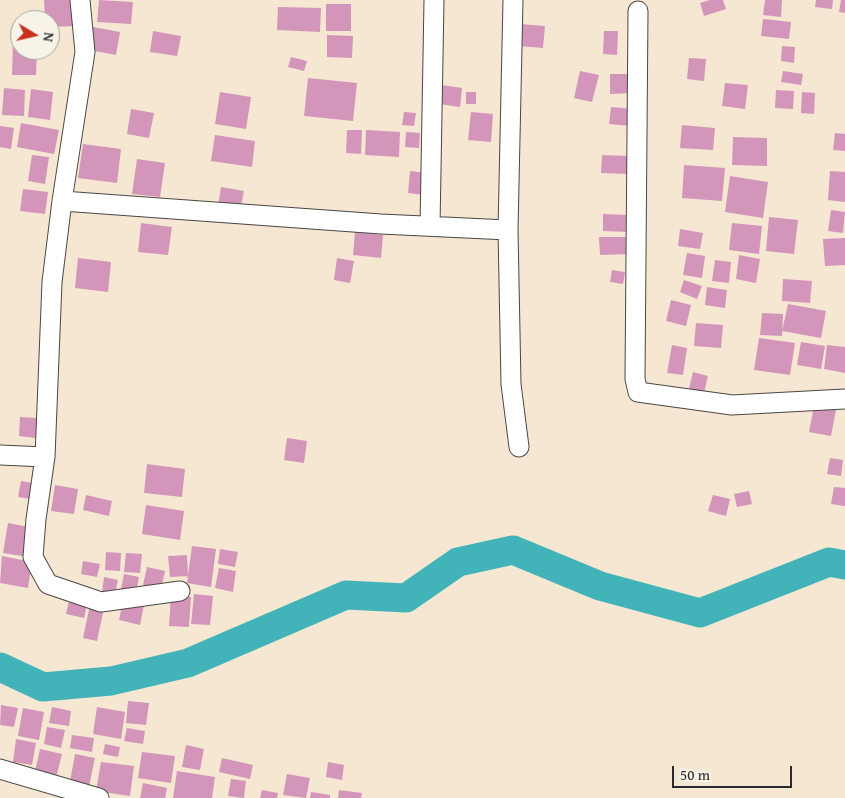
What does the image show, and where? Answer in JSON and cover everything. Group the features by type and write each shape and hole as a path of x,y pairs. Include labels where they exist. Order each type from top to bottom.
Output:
{"street":[{"path":"80,0 85,52 62,201 52,282 45,457 36,519 33,557 48,584 102,602 180,591"},
{"path":"430,226 434,0"},
{"path":"513,0 508,230 511,384 519,447"},
{"path":"638,11 635,379 638,392 732,404 845,399"},
{"path":"62,201 508,230"},
{"path":"0,456 45,457"},
{"path":"0,769 99,798"}],"building":[{"path":"44,0 75,0 76,26 60,27 60,10 44,10"},
{"path":"99,0 133,2 131,24 97,22"},
{"path":"710,0 723,0 726,9 704,16 700,3"},
{"path":"765,0 782,0 781,17 763,15"},
{"path":"816,0 833,0 832,9 815,7"},
{"path":"841,0 845,0 845,13 839,12"},
{"path":"326,4 351,4 351,31 326,31"},
{"path":"278,7 321,8 320,32 277,30"},
{"path":"763,19 791,22 789,39 761,36"},
{"path":"520,24 545,26 543,48 518,46"},
{"path":"93,27 120,32 116,55 89,50"},
{"path":"153,31 181,36 177,56 150,52"},
{"path":"604,31 618,31 617,55 603,54"},
{"path":"327,35 353,36 352,58 327,57"},
{"path":"782,46 795,47 794,63 781,61"},
{"path":"291,57 307,61 304,71 288,67"},
{"path":"689,58 706,59 704,81 687,79"},
{"path":"12,60 37,60 36,75 12,75"},
{"path":"580,71 599,75 592,102 574,98"},
{"path":"783,71 803,74 801,85 781,82"},
{"path":"610,74 632,74 633,93 610,94"},
{"path":"308,78 357,83 353,121 304,116"},
{"path":"725,83 748,85 745,109 722,106"},
{"path":"442,85 462,88 460,107 439,104"},
{"path":"4,88 25,90 24,116 2,115"},
{"path":"31,89 53,92 50,120 28,117"},
{"path":"776,90 794,91 793,109 775,108"},
{"path":"220,92 251,97 246,129 215,124"},
{"path":"466,92 476,92 476,104 466,104"},
{"path":"802,92 815,93 814,114 801,113"},
{"path":"611,107 634,109 632,126 609,124"},
{"path":"131,109 154,113 149,138 127,134"},
{"path":"404,112 416,113 414,126 402,125"},
{"path":"471,112 493,114 491,142 468,140"},
{"path":"21,123 59,130 54,154 17,147"},
{"path":"682,125 715,128 713,150 680,148"},
{"path":"0,126 14,128 11,149 0,147"},
{"path":"347,130 362,130 361,154 346,153"},
{"path":"366,130 400,132 399,157 365,155"},
{"path":"406,132 420,133 419,148 405,147"},
{"path":"835,133 845,134 845,151 833,150"},
{"path":"215,135 255,141 252,167 211,161"},
{"path":"733,137 767,138 767,166 732,165"},
{"path":"83,144 121,149 117,183 78,178"},
{"path":"32,155 49,157 45,184 28,181"},
{"path":"602,155 628,156 628,174 601,173"},
{"path":"137,159 165,163 160,197 132,194"},
{"path":"684,165 725,168 722,201 682,198"},
{"path":"410,171 427,173 424,195 408,193"},
{"path":"830,171 845,172 845,202 828,200"},
{"path":"730,176 768,182 763,218 725,212"},
{"path":"221,187 244,191 240,210 218,206"},
{"path":"23,189 48,192 45,214 20,211"},
{"path":"831,210 845,212 843,233 828,231"},
{"path":"603,214 629,215 629,232 603,231"},
{"path":"769,217 798,220 794,254 766,251"},
{"path":"141,223 172,227 168,255 138,252"},
{"path":"732,223 762,226 759,254 729,250"},
{"path":"680,229 703,233 700,249 678,246"},
{"path":"355,232 383,235 381,258 353,255"},
{"path":"599,237 629,237 630,254 600,255"},
{"path":"845,238 845,265 825,266 823,239"},
{"path":"687,253 705,256 702,278 683,275"},
{"path":"739,255 760,259 756,283 736,279"},
{"path":"78,258 111,262 108,292 75,288"},
{"path":"337,258 354,261 350,283 334,280"},
{"path":"715,260 731,262 729,283 712,281"},
{"path":"612,270 625,272 623,284 610,282"},
{"path":"783,279 812,281 810,303 782,301"},
{"path":"684,280 702,286 697,299 680,292"},
{"path":"707,287 727,290 725,308 705,305"},
{"path":"671,300 691,305 686,326 666,321"},
{"path":"788,304 826,311 821,338 782,331"},
{"path":"762,313 783,314 782,336 760,335"},
{"path":"696,323 723,325 721,348 694,346"},
{"path":"759,338 795,343 790,375 754,370"},
{"path":"801,342 825,346 821,369 797,365"},
{"path":"672,345 687,348 683,375 667,373"},
{"path":"827,345 845,347 845,373 824,369"},
{"path":"693,372 708,376 703,397 688,393"},
{"path":"814,406 836,410 831,436 809,432"},
{"path":"20,417 37,418 36,438 19,436"},
{"path":"287,438 307,441 304,463 284,460"},
{"path":"830,458 843,460 841,476 827,474"},
{"path":"147,464 185,469 182,497 144,493"},
{"path":"21,481 39,484 37,500 18,497"},
{"path":"55,485 78,489 74,514 51,511"},
{"path":"834,487 845,488 845,506 831,504"},
{"path":"749,491 752,504 737,507 734,494"},
{"path":"86,495 112,501 109,516 83,510"},
{"path":"713,495 730,499 726,516 708,511"},
{"path":"146,505 184,511 180,540 142,534"},
{"path":"8,523 34,528 28,557 3,553"},
{"path":"192,546 216,549 211,587 187,583"},
{"path":"220,549 238,552 235,567 218,564"},
{"path":"106,552 121,553 120,571 105,570"},
{"path":"126,553 142,554 140,573 124,572"},
{"path":"187,555 188,576 170,577 168,556"},
{"path":"2,556 32,562 28,588 0,583"},
{"path":"83,561 100,564 97,577 81,574"},
{"path":"147,567 165,571 161,589 143,585"},
{"path":"219,568 236,571 233,592 215,588"},
{"path":"124,574 139,577 136,593 121,589"},
{"path":"104,577 118,580 115,594 102,592"},
{"path":"194,594 213,596 210,625 191,624"},
{"path":"70,596 88,600 84,618 66,614"},
{"path":"171,596 191,597 189,627 169,626"},
{"path":"123,601 144,605 140,625 119,620"},
{"path":"90,605 104,608 97,641 83,638"},
{"path":"128,701 149,703 146,725 126,723"},
{"path":"1,705 18,708 14,727 0,725"},
{"path":"52,707 71,711 69,726 49,723"},
{"path":"97,707 125,712 121,739 93,734"},
{"path":"23,708 44,712 39,740 18,736"},
{"path":"47,727 65,730 61,748 44,744"},
{"path":"127,728 145,731 143,744 124,741"},
{"path":"72,735 94,738 92,752 70,748"},
{"path":"16,739 36,743 32,765 13,762"},
{"path":"105,744 120,747 118,757 103,754"},
{"path":"186,745 204,749 200,770 182,767"},
{"path":"40,749 62,754 55,782 34,776"},
{"path":"142,752 175,756 171,783 138,778"},
{"path":"75,754 95,758 88,791 69,787"},
{"path":"222,758 253,765 250,779 219,772"},
{"path":"101,762 134,766 130,796 96,791"},
{"path":"328,762 344,765 342,780 326,777"},
{"path":"177,771 215,777 212,798 173,798"},
{"path":"287,774 310,778 306,798 283,795"},
{"path":"231,779 246,781 244,798 228,796"},
{"path":"143,783 167,788 165,798 140,798"},
{"path":"262,790 278,793 277,798 260,798"},
{"path":"339,790 362,793 361,798 338,798"},
{"path":"311,792 330,795 330,798 310,798"}],"waterway":[{"path":"0,667 43,687 111,681 188,663 346,595 406,598 458,562 513,550 600,586 700,613 829,562 845,565"}]}
